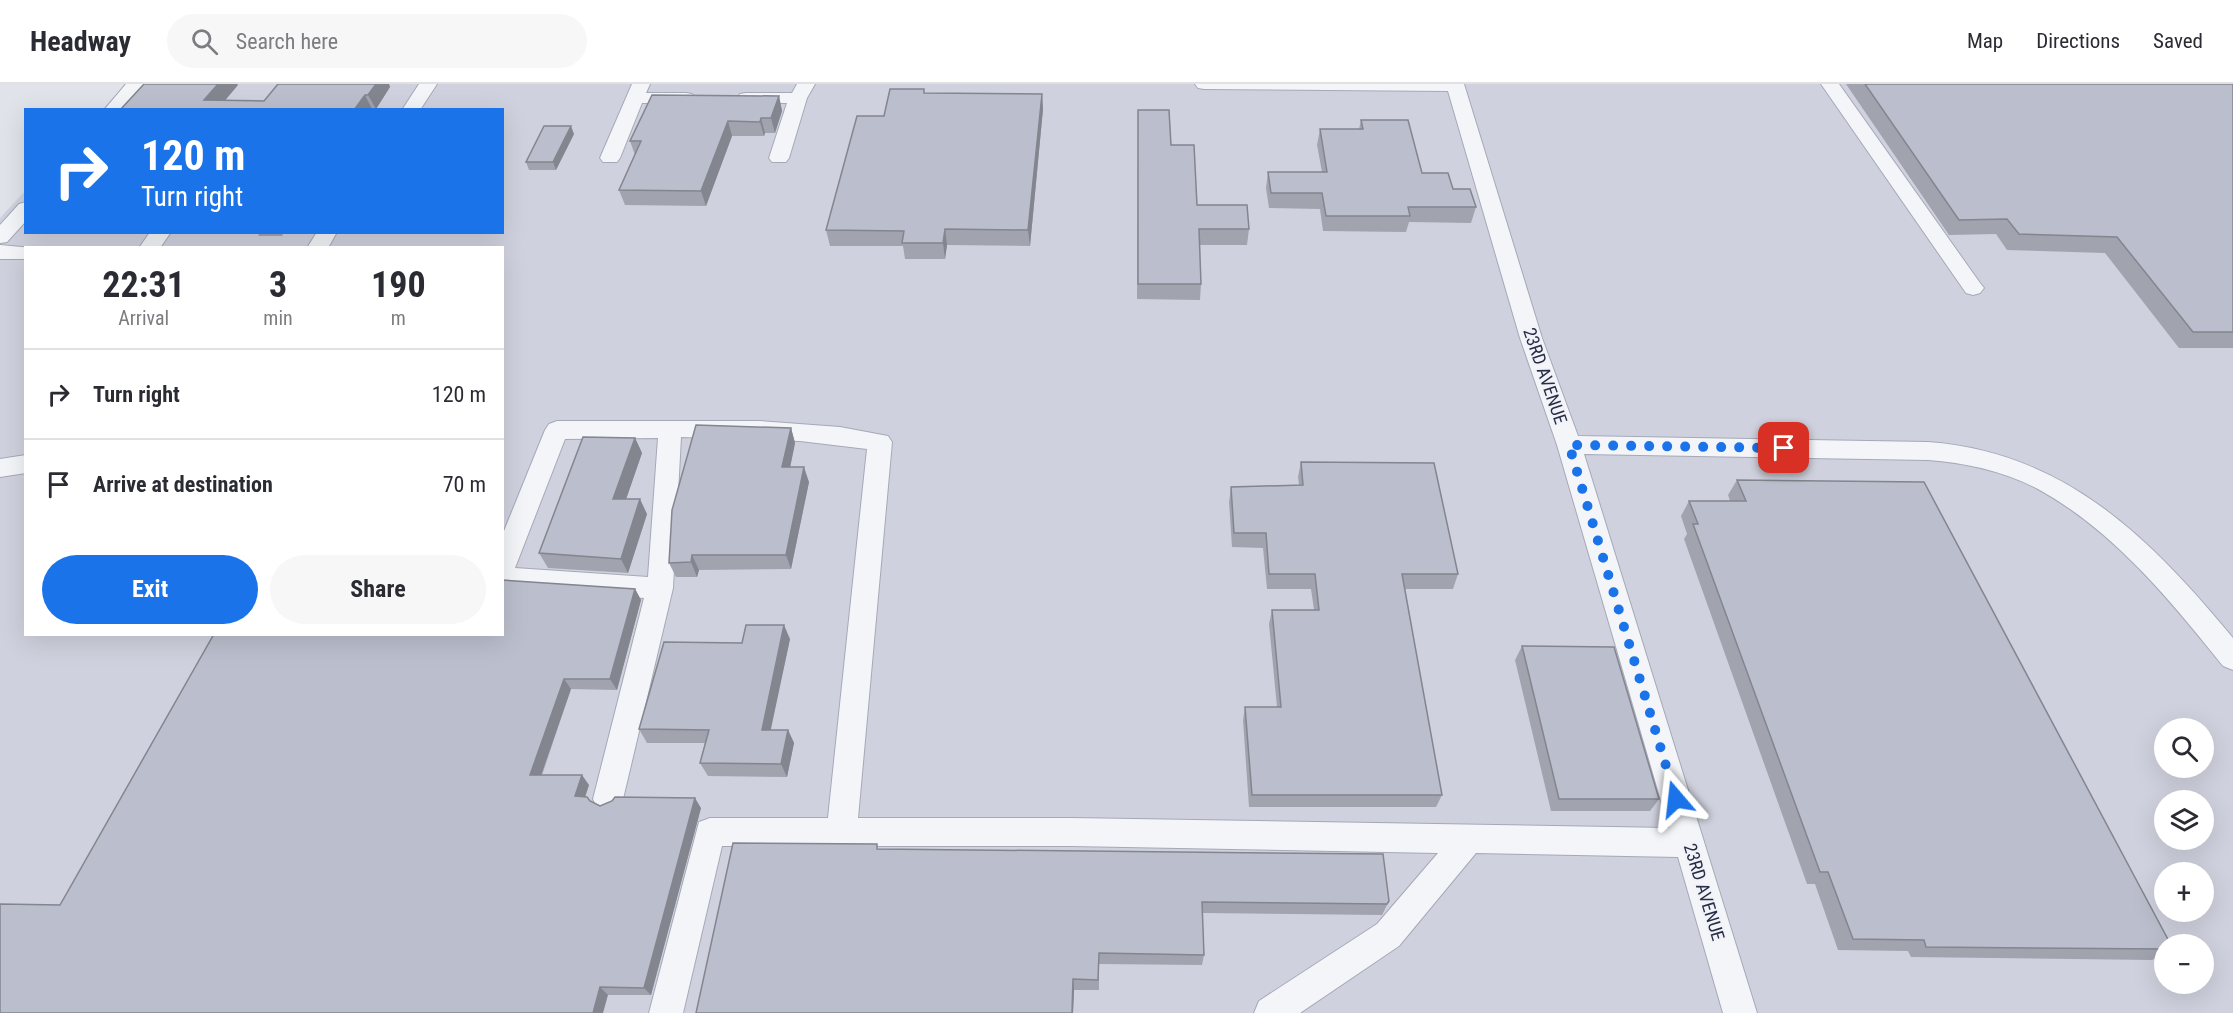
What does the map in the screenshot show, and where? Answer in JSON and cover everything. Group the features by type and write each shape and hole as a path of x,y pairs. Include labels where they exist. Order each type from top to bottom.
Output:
{"street":[{"path":"115,108 136,84"},
{"path":"412,108 428,84"},
{"path":"1204,84 1456,85"},
{"path":"1830,84 1973,288"},
{"name":"23RD AVENUE","path":"1456,85 1531,338 1569,445 1740,1013"},
{"path":"610,158 638,91 703,98"},
{"path":"735,93 802,91 779,158"},
{"path":"0,237 24,210"},
{"path":"0,252 24,252"},
{"path":"608,799 660,588 670,429"},
{"path":"504,564 557,430 670,429 828,433 880,442 842,832"},
{"path":"1569,445 1928,451 1958,452 1983,458 2047,483 2100,520 2179,596 2233,658"},
{"path":"0,468 24,464"},
{"path":"504,578 660,588"},
{"path":"666,1013 710,832 1072,832 1689,843"},
{"path":"1271,1013 1388,935 1468,840"}],"shaded area":[{"path":"127,84 2233,84 2233,1013 0,1013 0,218 24,192 24,234 504,234 504,108 104,108"}],"building":[{"path":"144,84 218,84 204,100 264,101 278,84 376,84 355,108 122,108"},
{"path":"1865,84 2233,84 2233,332 2193,332 2117,237 2019,234 2007,219 1959,220"},
{"path":"890,89 924,89 924,93 1042,94 1028,230 945,229 943,243 902,243 904,231 826,230 857,116 884,116"},
{"path":"652,95 779,96 771,118 761,118 760,122 728,121 701,191 619,190 641,141 630,141"},
{"path":"1138,110 1169,110 1171,145 1194,145 1197,205 1247,205 1249,229 1199,229 1201,284 1138,284"},
{"path":"1361,120 1408,120 1422,173 1448,173 1453,189 1470,189 1476,207 1408,207 1410,216 1326,216 1322,193 1271,193 1268,172 1327,172 1320,129 1363,129"},
{"path":"544,126 571,126 553,162 526,162"},
{"path":"696,425 791,428 782,467 804,467 786,555 692,555 691,562 669,563 672,510"},
{"path":"583,437 635,438 613,499 640,499 621,559 539,553"},
{"path":"1301,462 1434,463 1458,574 1402,574 1442,795 1252,795 1245,707 1281,707 1272,610 1319,610 1315,574 1269,574 1266,533 1234,533 1231,487 1303,485"},
{"path":"1737,480 1924,482 2154,913 2154,922 2159,922 2165,934 2154,934 2154,949 1926,947 1924,940 1853,939 1828,872 1820,872 1693,524 1698,524 1689,501 1746,501"},
{"path":"504,580 635,589 610,679 564,679 530,775 582,775 575,796 587,797 600,806 612,801 615,797 695,798 644,988 600,987 593,1013 0,1013 0,904 60,905 213,636 504,636"},
{"path":"746,625 784,625 762,730 788,730 781,764 700,763 709,730 639,729 664,642 742,643"},
{"path":"1522,646 1614,647 1659,799 1559,799"},
{"path":"733,843 877,844 877,849 1383,854 1389,901 1387,904 1202,902 1204,955 1099,953 1098,980 1073,979 1072,1013 696,1013"}],"route":[{"path":"1676,799 1569,445 1784,448"}]}
